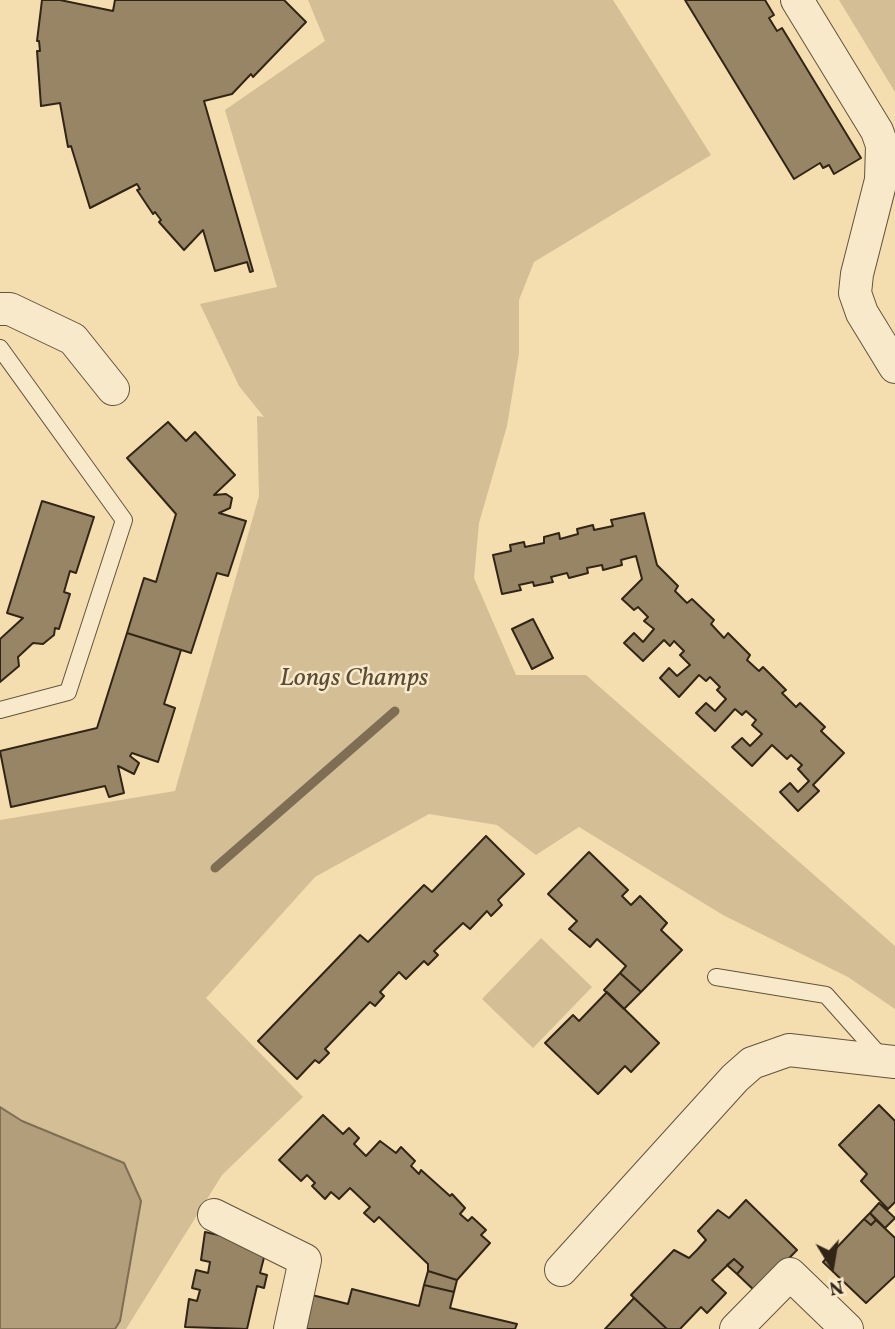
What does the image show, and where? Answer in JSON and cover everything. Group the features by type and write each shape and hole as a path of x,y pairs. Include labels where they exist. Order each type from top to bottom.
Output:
{"street":[{"path":"797,0 883,145 881,180 857,274 855,293 862,313 895,367"},
{"path":"0,309 10,309 73,339 113,389"},
{"path":"561,1270 752,1063 789,1050 889,1061"},
{"path":"214,1215 305,1260 290,1329"},
{"path":"736,1329 790,1274 847,1329"}],"lane":[{"path":"0,348 124,520 68,692 0,709"},
{"path":"716,977 826,995 889,1061"}],"green space":[{"name":"Longs Champs","path":"308,0 613,0 711,155 534,262 519,300 519,353 507,426 479,523 474,578 516,675 586,675 895,946 895,1009 848,977 723,915 579,827 536,855 497,825 429,814 315,877 206,998 303,1097 222,1175 126,1329 0,1329 0,820 175,791 259,496 257,416 264,417 239,386 200,304 277,287 225,110 325,41"},
{"path":"839,0 895,0 895,92"},
{"path":"541,938 592,987 533,1048 482,999"}],"shaded area":[{"path":"0,1107 22,1121 124,1163 141,1201 120,1321 115,1329 0,1329"}],"building":[{"path":"42,0 60,0 113,11 115,0 284,0 306,22 253,77 251,74 232,94 204,101 253,271 250,272 247,262 215,271 203,230 184,250 159,222 161,220 155,212 153,214 137,190 140,189 137,184 90,208 71,146 68,147 60,103 41,106 37,51 40,51 37,41"},
{"path":"685,0 765,0 774,15 769,18 777,31 782,28 861,158 834,174 829,165 823,168 820,163 794,179"},
{"path":"168,422 186,441 195,432 235,475 214,495 226,494 232,498 230,508 219,513 246,521 228,576 217,573 191,653 127,633 144,578 156,582 176,514 127,458"},
{"path":"42,501 94,517 76,573 70,571 64,592 70,594 59,629 55,628 54,635 43,644 33,643 18,657 19,666 0,682 0,639 23,618 7,613"},
{"path":"644,513 657,565 678,586 675,591 687,603 692,599 714,620 711,624 724,638 728,633 750,655 747,660 759,671 763,667 786,690 782,693 796,707 800,703 825,727 821,731 844,753 813,785 819,791 798,811 780,792 790,783 798,792 809,781 798,769 802,765 791,755 787,759 772,745 752,766 732,747 742,738 750,746 762,734 752,725 756,720 746,711 742,715 735,709 715,731 696,713 706,703 715,711 726,699 717,690 720,687 710,677 706,681 699,675 679,697 660,678 669,668 677,676 690,665 680,655 684,651 674,641 670,646 664,640 643,661 624,643 634,633 643,642 654,629 644,621 648,617 638,607 634,610 622,599 642,579 636,556 621,560 622,565 603,570 602,565 587,568 588,573 569,578 567,573 551,577 553,582 534,586 533,582 519,585 521,590 502,594 493,555 511,551 510,545 524,542 525,547 544,543 544,537 559,533 560,539 578,534 577,529 593,525 594,530 613,526 611,520"},
{"path":"533,619 553,658 532,669 512,629"},
{"path":"127,633 181,650 164,704 175,708 158,762 132,753 130,756 139,763 134,774 118,766 124,793 109,797 105,786 11,807 0,751 97,728"},
{"path":"486,836 524,874 498,900 502,905 491,916 487,911 470,929 463,923 434,951 438,955 428,965 424,961 406,979 399,972 380,992 384,996 375,1006 370,1002 325,1049 329,1053 319,1063 315,1060 297,1079 258,1041 360,935 368,942 424,885 432,892"},
{"path":"589,852 628,890 622,896 631,905 640,896 667,923 661,930 682,950 641,992 620,973 626,966 597,939 590,947 569,929 577,921 548,894"},
{"path":"620,973 641,992 624,1009 604,990"},
{"path":"607,992 659,1043 631,1072 625,1066 598,1094 545,1043 573,1015 579,1021"},
{"path":"879,1105 895,1121 895,1202 888,1209 861,1181 867,1174 839,1145"},
{"path":"323,1115 343,1134 349,1128 359,1138 354,1144 366,1156 380,1141 396,1153 401,1147 415,1161 411,1166 419,1174 421,1170 450,1196 452,1194 465,1208 460,1214 468,1221 472,1217 486,1230 481,1235 490,1243 457,1280 428,1271 428,1264 379,1217 374,1222 364,1213 370,1207 350,1188 339,1199 331,1192 325,1199 312,1186 315,1183 307,1175 301,1181 279,1160"},
{"path":"746,1200 797,1250 756,1292 737,1274 743,1267 734,1259 712,1280 726,1293 707,1313 701,1307 680,1329 667,1329 631,1295 674,1250 689,1258 706,1240 698,1231 718,1210 729,1218"},
{"path":"879,1203 895,1218 885,1228 870,1213"},
{"path":"870,1213 876,1220 871,1225 864,1219"},
{"path":"864,1219 871,1225 876,1220 895,1238 895,1276 866,1303 823,1262"},
{"path":"205,1232 267,1246 260,1273 267,1275 264,1288 257,1286 247,1329 185,1327 189,1299 197,1301 200,1290 192,1288 196,1270 208,1273 210,1262 201,1260"},
{"path":"734,1259 743,1267 737,1274 727,1265"},
{"path":"428,1271 457,1280 454,1292 424,1285"},
{"path":"424,1285 454,1292 450,1308 517,1324 515,1329 304,1329 312,1295 348,1304 352,1289 419,1306"},
{"path":"634,1298 667,1329 605,1329"}],"waterway":[{"path":"215,868 395,711"}]}
